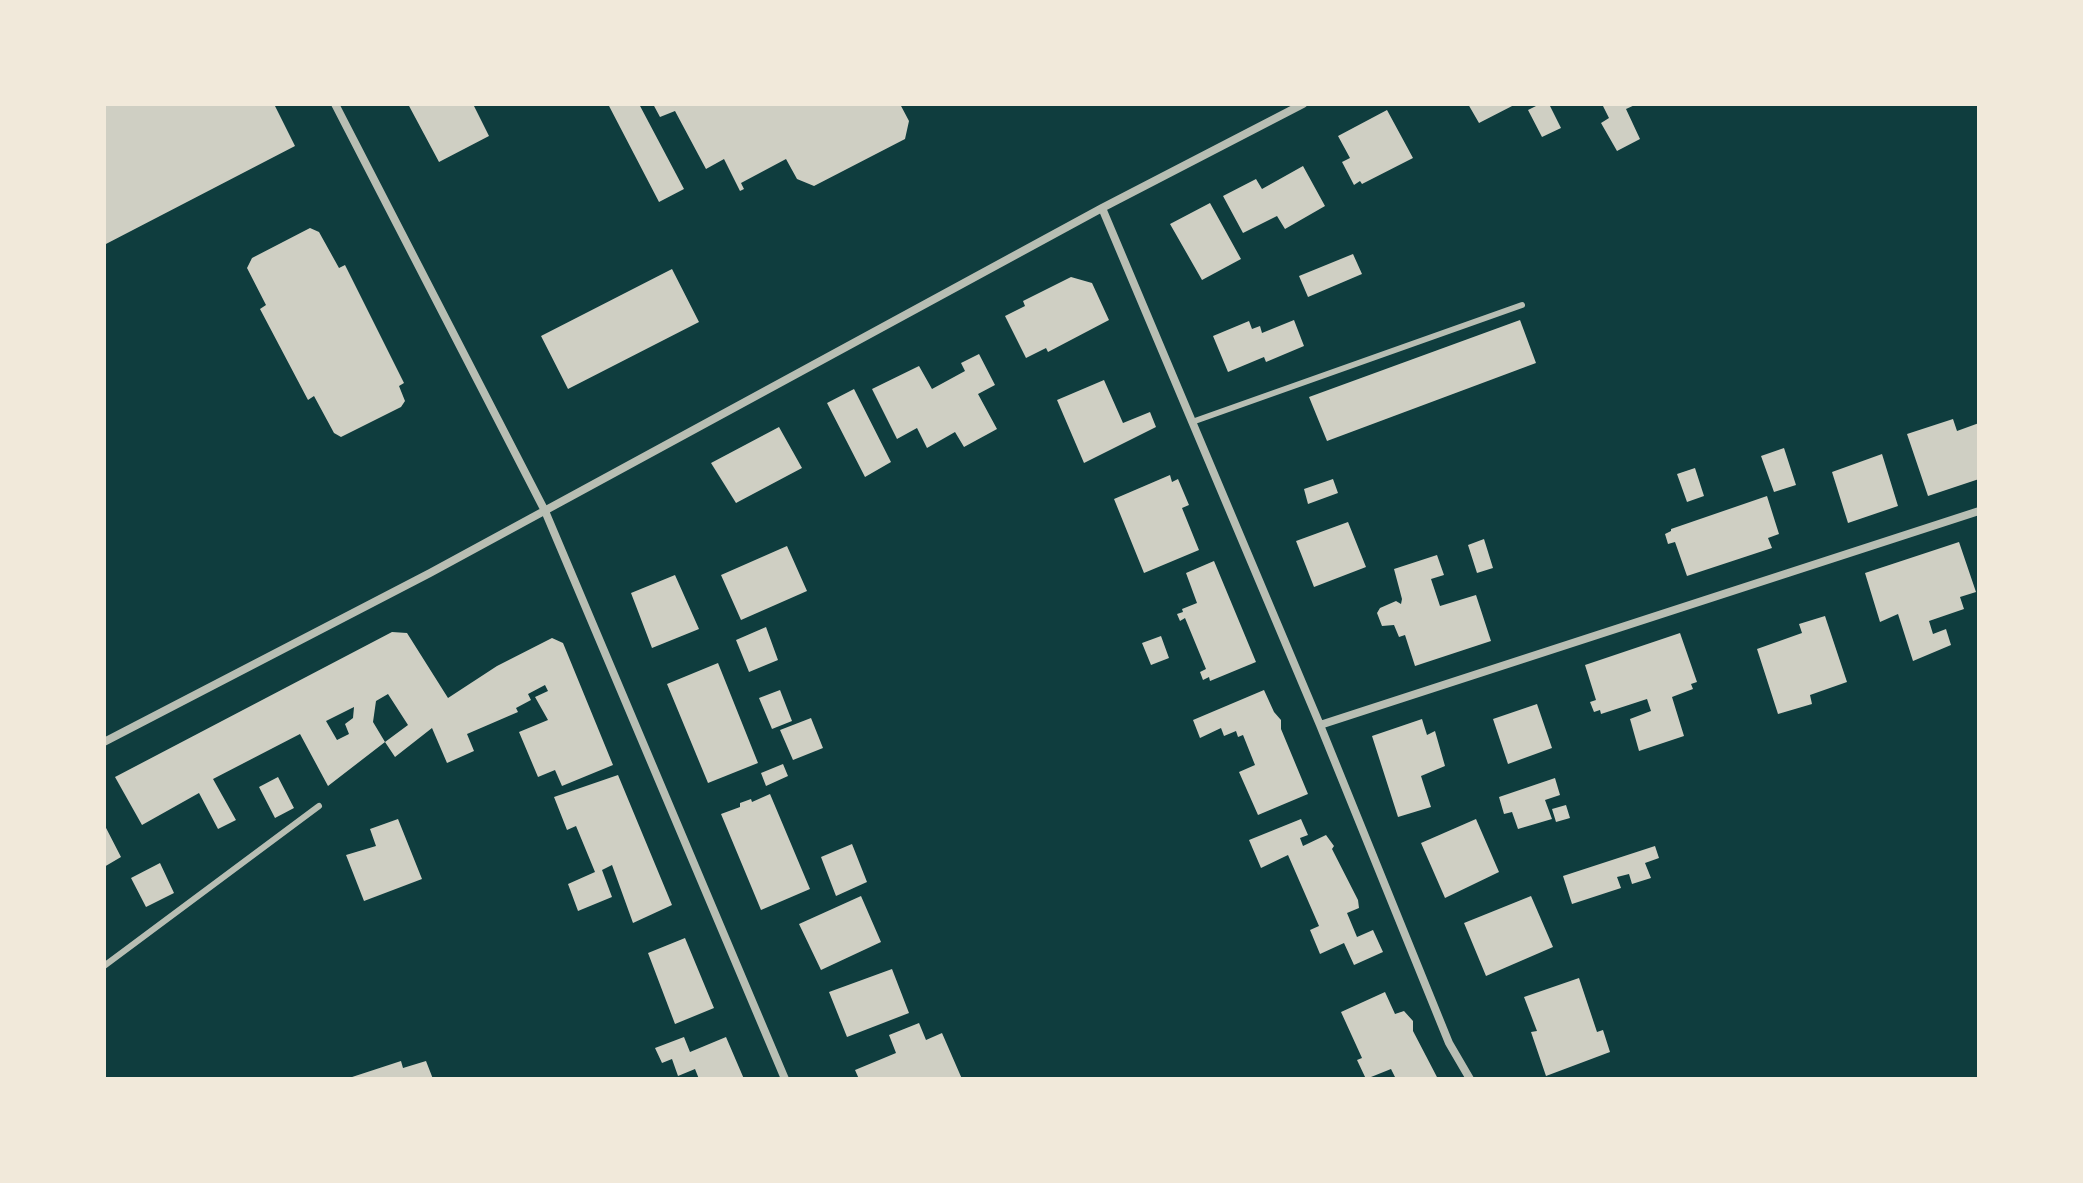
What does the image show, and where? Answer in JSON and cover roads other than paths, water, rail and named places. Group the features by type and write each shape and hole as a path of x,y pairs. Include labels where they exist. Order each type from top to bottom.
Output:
{"street":[{"path":"335,104 545,511 785,1079"},
{"path":"104,742 545,511 1102,208 1303,104"},
{"path":"1102,208 1320,725 1449,1043 1470,1079"},
{"path":"1320,725 1979,511"}],"lane":[{"path":"1192,422 1522,305"},
{"path":"104,966 319,806"}]}
